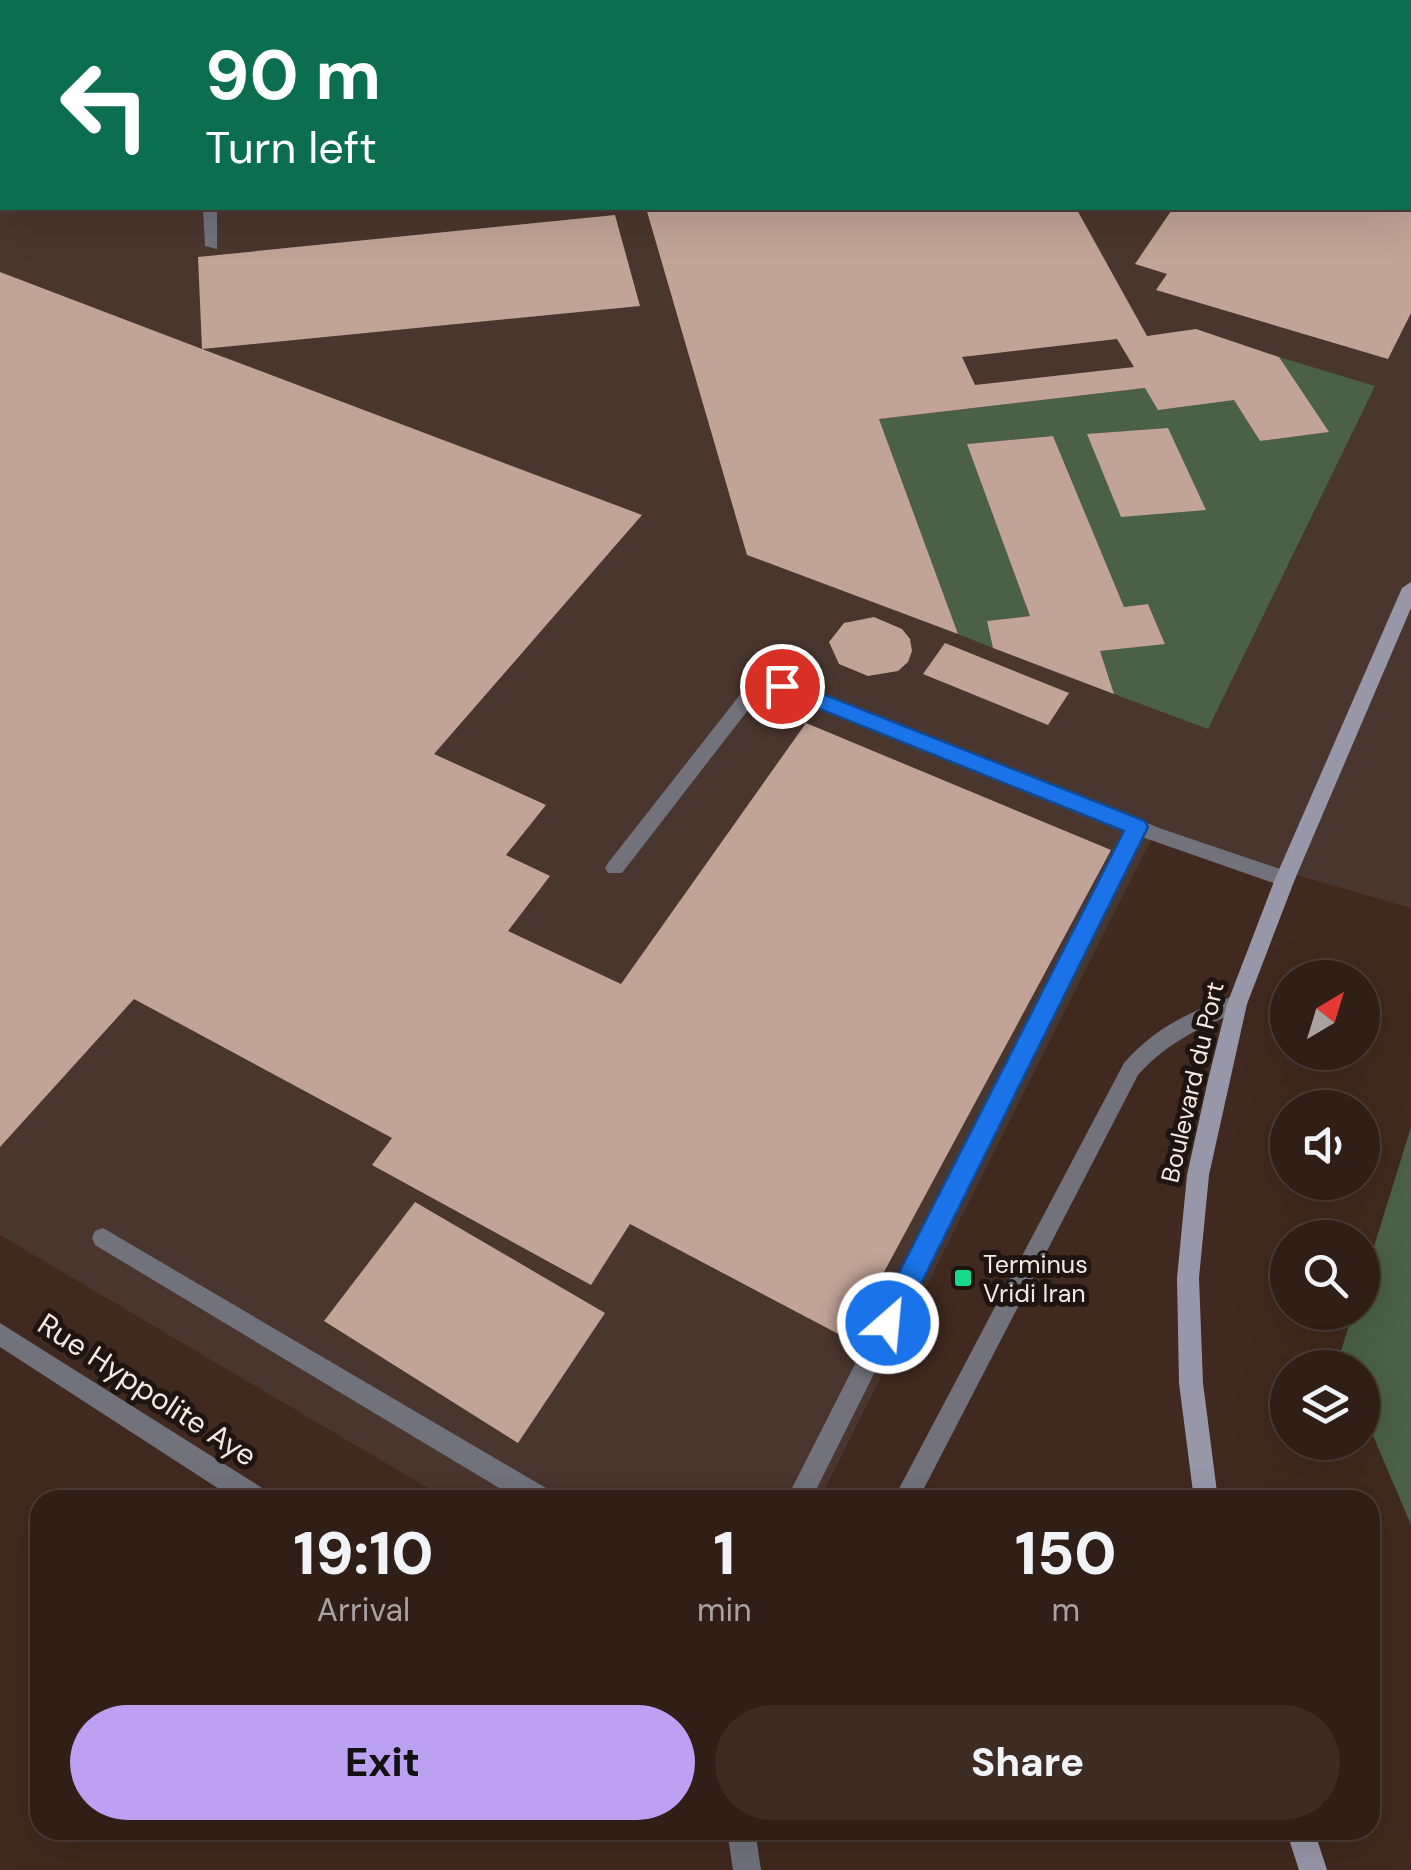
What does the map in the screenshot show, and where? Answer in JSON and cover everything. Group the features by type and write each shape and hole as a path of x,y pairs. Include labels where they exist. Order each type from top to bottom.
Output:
{"main road":[{"name":"Boulevard du Port","path":"1205,1490 1191,1383 1188,1278 1198,1175 1236,1004 1411,588"},
{"path":"1303,1840 1313,1870"}],"street":[{"path":"210,210 212,246"},
{"path":"615,868 749,696 782,686 1137,827 1285,880"},
{"path":"803,1490 1137,827"},
{"path":"909,1490 1131,1069 1168,1033 1236,1004"},
{"path":"103,1238 525,1490"},
{"name":"Rue Hyppolite Aye","path":"0,1334 242,1490"},
{"path":"742,1840 747,1870"}],"shaded area":[{"path":"0,210 1411,210 1411,908 1154,834 824,1490 431,1490 0,1235"}],"green space":[{"path":"1279,357 1375,386 1208,729 1114,694 1100,651 1165,643 1148,604 1124,607 1053,436 968,444 1030,616 987,621 993,648 958,634 879,419 1145,388 1234,400 1260,441 1327,432"},
{"path":"1411,1127 1411,1525 1380,1452 1380,1350 1341,1350 1348,1330 1380,1330 1380,1227"}],"building":[{"path":"647,210 1077,210 1147,336 1196,329 1279,357 1329,432 1260,441 1234,400 1158,410 1145,388 879,419 958,634 747,555","holes":["1117,339 1134,367 975,385 962,357"]},
{"path":"1172,210 1411,210 1411,313 1388,359 1156,290 1167,274 1135,264"},
{"path":"615,215 640,306 202,349 198,257"},
{"path":"0,272 642,515 434,754 546,805 506,855 550,876 508,931 621,984 806,723 1111,850 848,1339 630,1224 591,1285 372,1165 392,1138 134,999 0,1147"},
{"path":"1168,428 1206,510 1121,517 1087,434"},
{"path":"1053,436 1124,607 1148,604 1165,644 1100,651 1114,694 993,648 987,621 1030,616 967,444"},
{"path":"874,617 902,629 910,639 912,651 908,662 898,671 868,676 839,664 829,642 844,623"},
{"path":"945,643 1069,693 1048,725 923,674"},
{"path":"415,1202 605,1313 518,1443 324,1321"}],"place":[{"name":"Terminus Vridi Iran","path":"963,1278"}],"route":[{"path":"782,686 1137,827 888,1323"}]}
